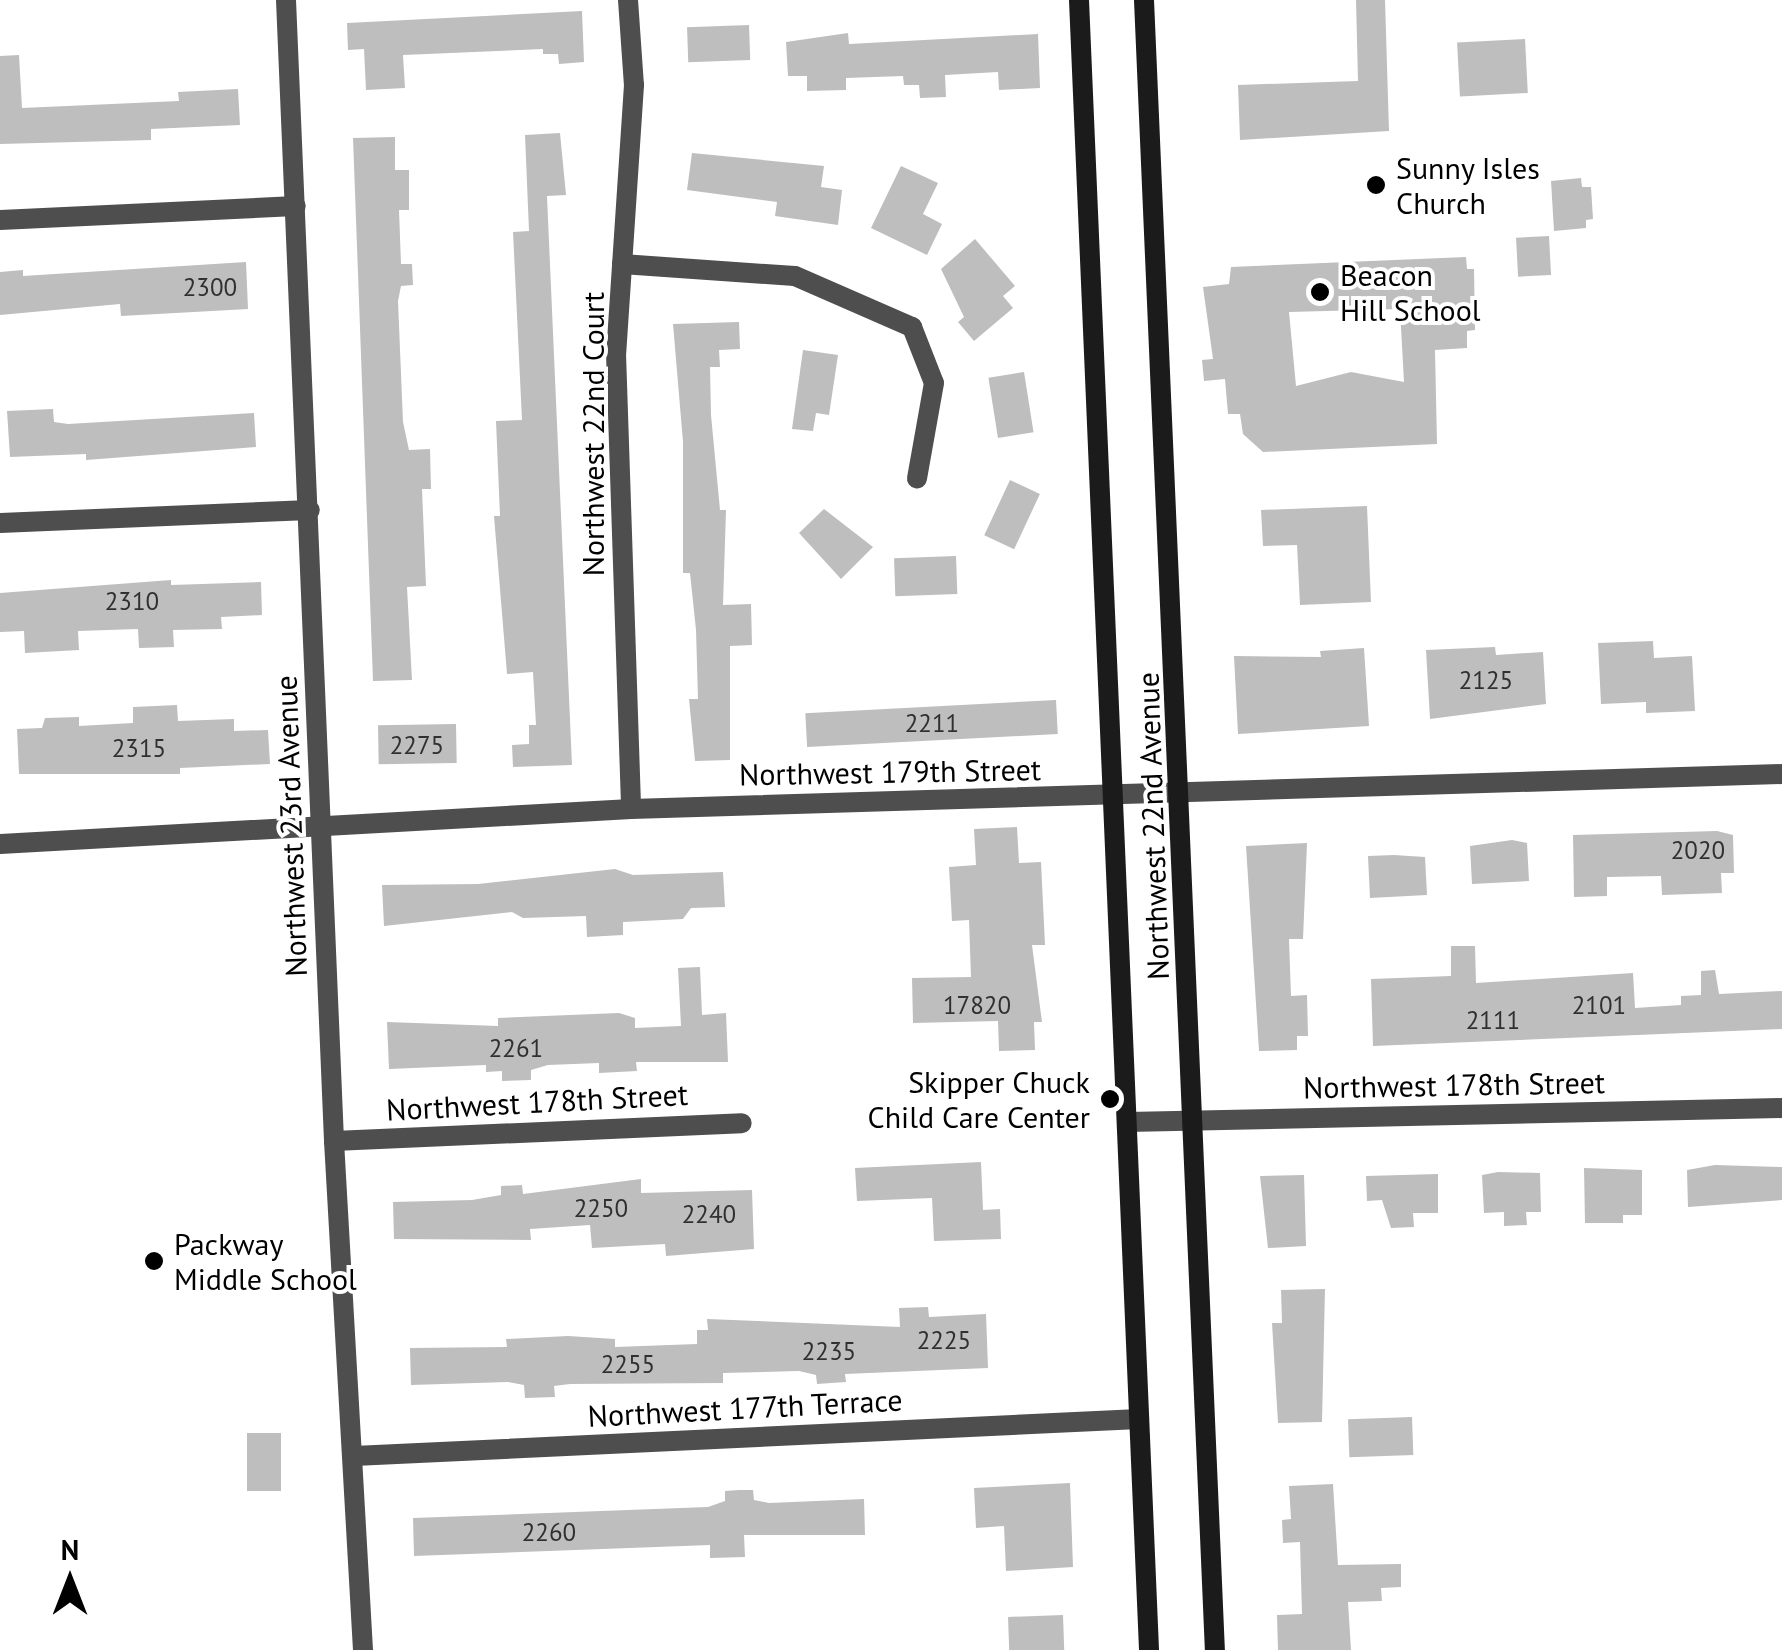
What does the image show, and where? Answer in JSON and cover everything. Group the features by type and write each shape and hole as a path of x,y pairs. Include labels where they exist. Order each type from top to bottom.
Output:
{"main road":[{"name":"Northwest 22nd Avenue","path":"1079,0 1150,1650"},
{"name":"Northwest 22nd Avenue","path":"1144,0 1182,792 1216,1650"}],"street":[{"name":"Northwest 23rd Avenue","path":"286,0 334,1141 363,1650"},
{"name":"Northwest 22nd Court","path":"628,0 634,85 616,353 632,809"},
{"path":"0,220 296,206"},
{"path":"622,264 795,276 912,327 934,383 917,478"},
{"path":"0,523 310,510"},
{"name":"Northwest 179th Street","path":"0,844 632,809 1782,774"},
{"name":"Northwest 178th Street","path":"1127,1122 1782,1108"},
{"name":"Northwest 178th Street","path":"334,1141 742,1123"},
{"name":"Northwest 177th Terrace","path":"354,1456 1139,1419"}],"building":[{"path":"1356,0 1385,0 1389,131 1240,140 1238,85 1358,81"},
{"path":"582,11 584,62 559,64 558,54 543,54 543,49 403,55 405,88 366,90 364,49 348,50 347,23"},
{"path":"749,25 750,60 688,62 687,27"},
{"path":"848,33 849,44 1038,34 1040,88 999,90 998,72 945,75 946,97 920,98 919,85 904,85 903,76 846,78 846,90 807,91 807,76 788,76 786,42"},
{"path":"1525,39 1528,93 1460,96 1457,43"},
{"path":"19,55 22,108 179,101 178,92 238,89 240,125 151,129 151,140 0,144 0,56"},
{"path":"560,133 566,195 547,196 572,765 513,767 512,745 529,744 529,725 536,725 533,672 507,674 494,516 500,516 496,421 522,420 513,232 529,231 525,135"},
{"path":"395,137 395,170 409,170 409,210 399,210 401,264 412,264 413,285 401,286 398,301 403,422 409,450 430,449 431,489 422,489 426,586 407,587 412,680 373,681 353,138"},
{"path":"692,153 824,166 821,187 842,190 838,225 775,216 777,202 687,190"},
{"path":"901,166 938,183 923,214 942,224 927,255 871,228"},
{"path":"1581,178 1582,187 1591,187 1593,219 1586,220 1586,228 1554,231 1551,181"},
{"path":"1549,236 1551,275 1518,277 1516,238"},
{"path":"975,239 1015,286 1003,296 1013,308 974,341 958,322 964,317 941,269"},
{"path":"1466,257 1467,269 1474,269 1475,330 1467,331 1467,348 1435,350 1437,444 1263,452 1243,434 1240,414 1228,414 1225,379 1204,381 1202,360 1213,359 1203,287 1229,284 1231,267","holes":["1400,309 1404,382 1351,372 1296,386 1289,312"]},
{"path":"246,262 248,309 121,316 120,304 0,315 0,272 23,270 23,276"},
{"path":"739,322 740,349 719,350 720,367 710,367 711,415 720,510 726,510 723,605 751,604 752,645 730,646 730,760 695,761 689,699 698,699 696,630 690,573 683,573 683,442 673,324"},
{"path":"803,350 838,355 829,415 816,413 813,431 792,429"},
{"path":"1024,372 1034,432 998,438 988,378"},
{"path":"53,409 54,422 68,424 254,413 256,447 86,460 86,454 10,457 7,411"},
{"path":"1010,480 1040,494 1014,549 984,535"},
{"path":"1367,506 1371,602 1300,605 1297,545 1263,546 1261,510"},
{"path":"824,509 873,547 841,579 799,533"},
{"path":"956,556 957,594 895,596 894,558"},
{"path":"171,580 171,585 261,582 262,615 221,617 222,629 173,630 174,647 139,648 138,629 78,631 79,650 25,653 24,631 0,632 0,593"},
{"path":"1653,641 1654,658 1692,656 1695,711 1646,713 1646,702 1601,704 1598,643"},
{"path":"1495,647 1496,655 1543,652 1546,704 1430,719 1426,650"},
{"path":"1364,648 1369,726 1238,734 1234,656 1321,657 1320,651"},
{"path":"1056,700 1058,734 807,747 805,713"},
{"path":"177,705 178,721 234,719 234,731 268,730 270,764 180,768 180,774 19,774 17,729 42,728 45,718 79,717 79,726 133,723 133,707"},
{"path":"456,724 457,763 379,764 378,725"},
{"path":"1017,827 1019,863 1041,862 1045,945 1032,945 1042,1022 1034,1022 1035,1050 999,1051 998,1021 913,1023 912,978 971,977 969,920 952,921 949,867 976,865 974,829"},
{"path":"1717,831 1733,835 1734,873 1721,873 1722,893 1662,895 1661,876 1607,877 1607,896 1574,897 1573,835"},
{"path":"1512,840 1527,843 1529,881 1472,884 1470,846"},
{"path":"1307,843 1303,939 1289,939 1291,996 1307,995 1308,1036 1297,1036 1297,1050 1259,1051 1246,846"},
{"path":"1368,856 1425,857 1427,895 1370,898"},
{"path":"615,869 633,875 723,872 725,907 691,908 683,919 623,922 623,935 587,937 586,916 523,918 512,912 384,926 382,885 478,884"},
{"path":"1451,946 1475,946 1476,983 1633,973 1635,1008 1681,1005 1681,996 1701,995 1701,971 1715,970 1719,994 1782,991 1782,1029 1373,1046 1371,979 1451,976"},
{"path":"700,967 702,1015 726,1013 728,1062 636,1062 637,1071 599,1073 599,1063 548,1065 531,1070 531,1080 502,1081 502,1071 486,1072 486,1065 389,1069 387,1022 498,1026 498,1018 619,1013 635,1018 635,1028 681,1026 678,968"},
{"path":"981,1162 983,1210 1000,1209 1001,1239 934,1241 932,1198 857,1201 855,1168"},
{"path":"1715,1165 1782,1167 1782,1200 1688,1207 1687,1170"},
{"path":"1584,1168 1642,1170 1642,1215 1623,1215 1623,1223 1585,1223"},
{"path":"1540,1173 1541,1212 1526,1212 1527,1225 1504,1226 1504,1212 1484,1213 1482,1175"},
{"path":"1438,1174 1438,1213 1413,1213 1414,1227 1391,1228 1382,1200 1367,1201 1366,1176"},
{"path":"1304,1175 1306,1246 1268,1248 1260,1176"},
{"path":"641,1179 641,1193 752,1190 754,1249 666,1256 665,1244 592,1248 590,1225 530,1229 531,1240 394,1239 393,1202 472,1200 501,1195 501,1186 522,1185 523,1194"},
{"path":"1325,1289 1322,1422 1278,1423 1272,1323 1282,1323 1281,1290"},
{"path":"928,1307 929,1317 986,1314 988,1368 845,1374 846,1382 817,1384 816,1375 799,1371 723,1373 723,1383 570,1384 554,1386 555,1397 525,1398 524,1385 508,1382 411,1385 410,1348 507,1347 506,1339 568,1336 615,1339 615,1347 697,1344 697,1330 708,1330 707,1319 900,1327 899,1308"},
{"path":"1412,1417 1413,1455 1349,1457 1348,1419"},
{"path":"247,1433 281,1433 281,1491 247,1491"},
{"path":"1070,1483 1073,1567 1006,1571 1004,1526 976,1528 974,1488"},
{"path":"1333,1484 1338,1565 1401,1564 1401,1587 1381,1588 1382,1601 1348,1602 1351,1650 1278,1650 1277,1615 1302,1614 1300,1542 1283,1543 1282,1520 1291,1519 1289,1486"},
{"path":"753,1490 754,1500 769,1503 864,1499 865,1535 744,1535 745,1557 710,1558 710,1545 414,1556 413,1518 708,1507 725,1501 725,1491"},
{"path":"1063,1615 1064,1650 1009,1650 1008,1617"}],"place":[{"name":"Sunny Isles Church","path":"1376,185"},
{"name":"Beacon Hill School","path":"1320,292"},
{"name":"Skipper Chuck Child Care Center","path":"1110,1099"},
{"name":"Packway Middle School","path":"154,1261"}]}
